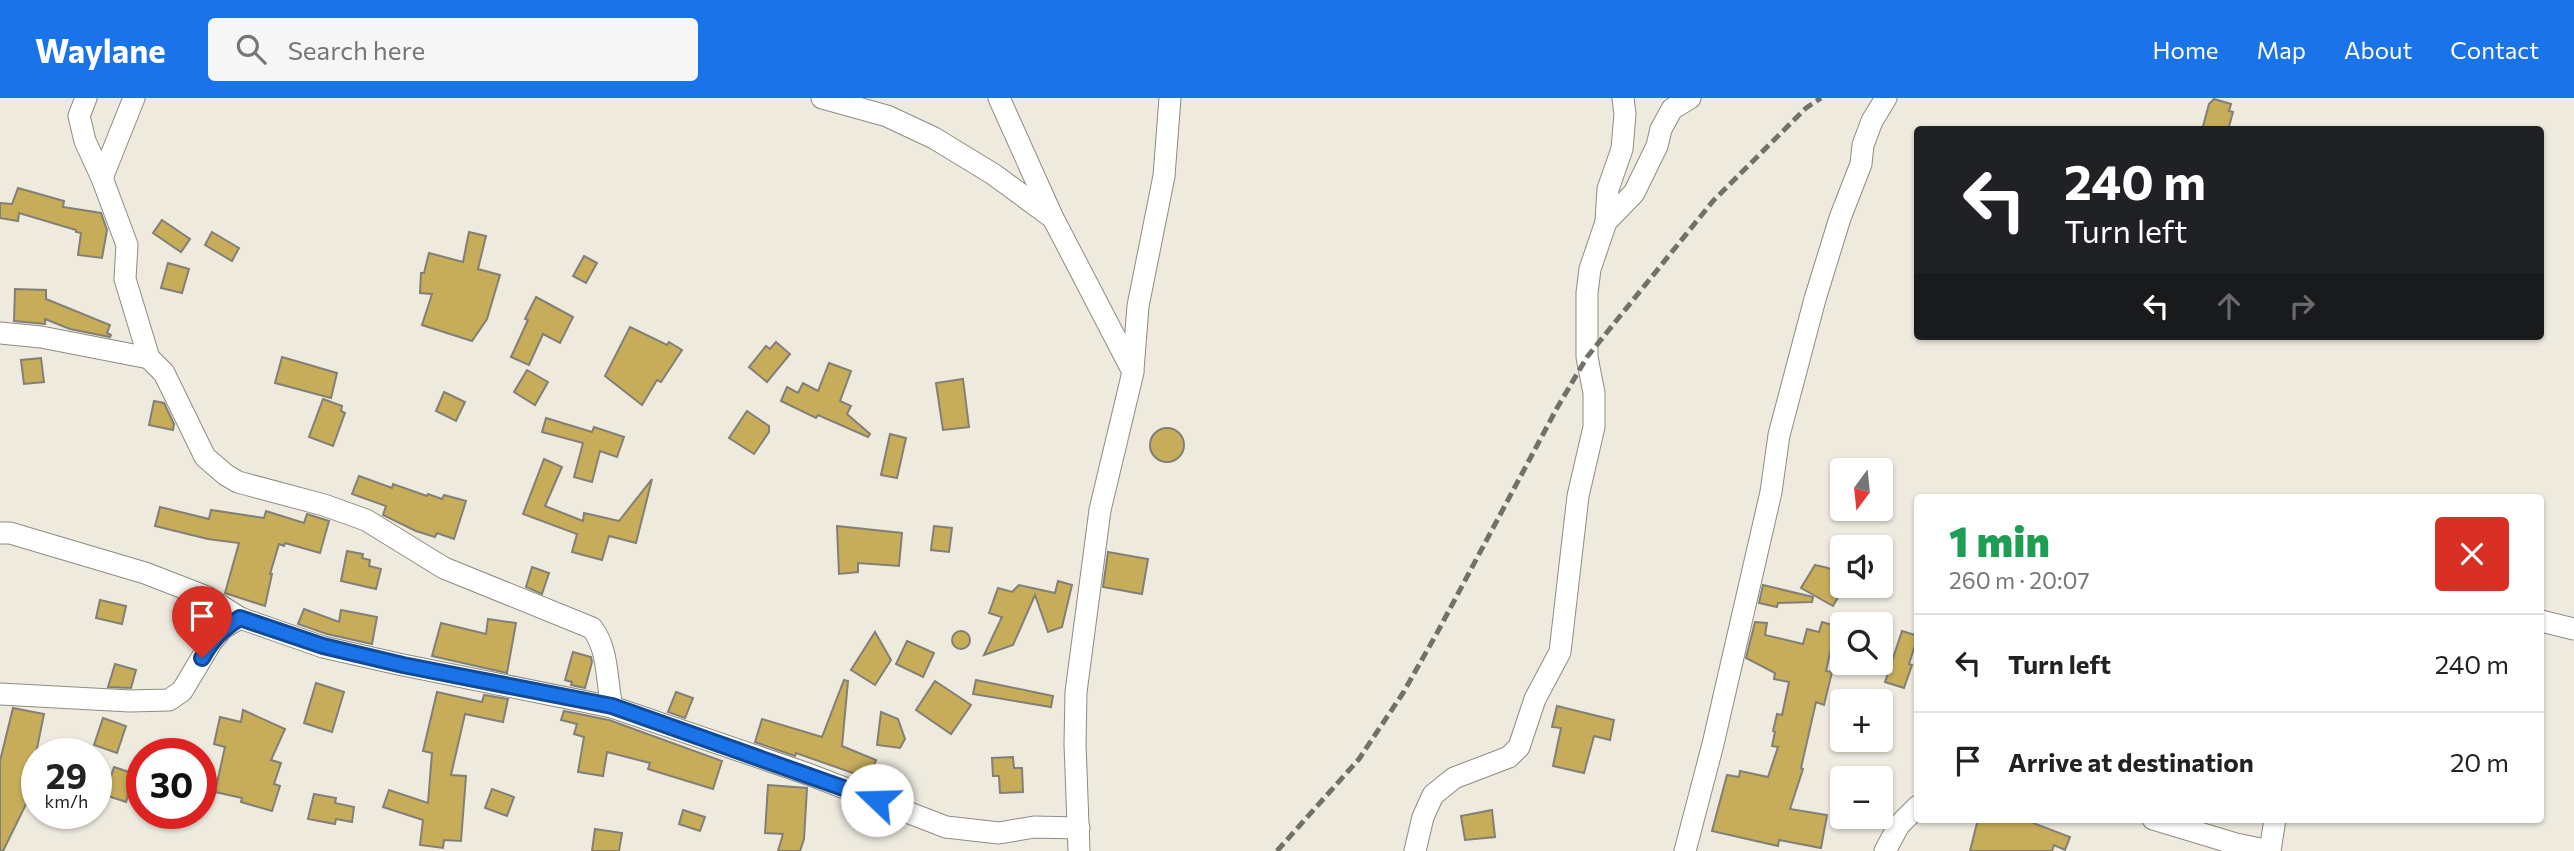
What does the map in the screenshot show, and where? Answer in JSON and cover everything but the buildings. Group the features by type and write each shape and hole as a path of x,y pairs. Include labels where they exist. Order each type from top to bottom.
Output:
{"street":[{"path":"86,98 79,116 85,141 127,245 125,279 149,358 164,373 205,457 238,482 324,505 366,520 444,568 581,621 592,628 601,640 606,684 612,706"},
{"path":"102,178 134,98"},
{"path":"821,98 887,116 934,138 993,174 1053,218"},
{"path":"999,98 1053,218 1133,372"},
{"path":"1079,851 1076,692 1100,510 1133,372 1138,306 1164,176 1170,98"},
{"path":"1415,851 1423,817 1433,795 1454,778 1509,757 1519,747 1535,699 1560,652 1578,496 1594,427 1594,393 1587,358 1587,293 1590,269 1606,222 1608,189 1622,149 1625,114 1623,98"},
{"path":"1606,222 1634,193 1672,109 1690,98"},
{"path":"1685,851 1713,744 1771,492 1779,435 1815,299 1840,218 1861,164 1863,145 1872,121 1886,98"},
{"path":"0,333 41,337 149,358"},
{"path":"0,533 10,533 145,573 207,597 240,618 323,646 403,665 612,706 808,774 946,827 999,833 1034,827 1079,828"},
{"path":"0,694 130,701 169,700 182,691 212,641 223,628 240,618"},
{"path":"2544,622 2574,629"},
{"path":"1885,851 1899,825 1914,810"},
{"path":"2166,823 2236,844 2270,851 2274,823"}],"railway":[{"path":"1277,851 1359,759 1403,693 1587,357 1713,201 1806,108 1821,98"}],"route":[{"path":"202,658 223,628 240,618 323,646 403,665 612,706 877,800"}]}
